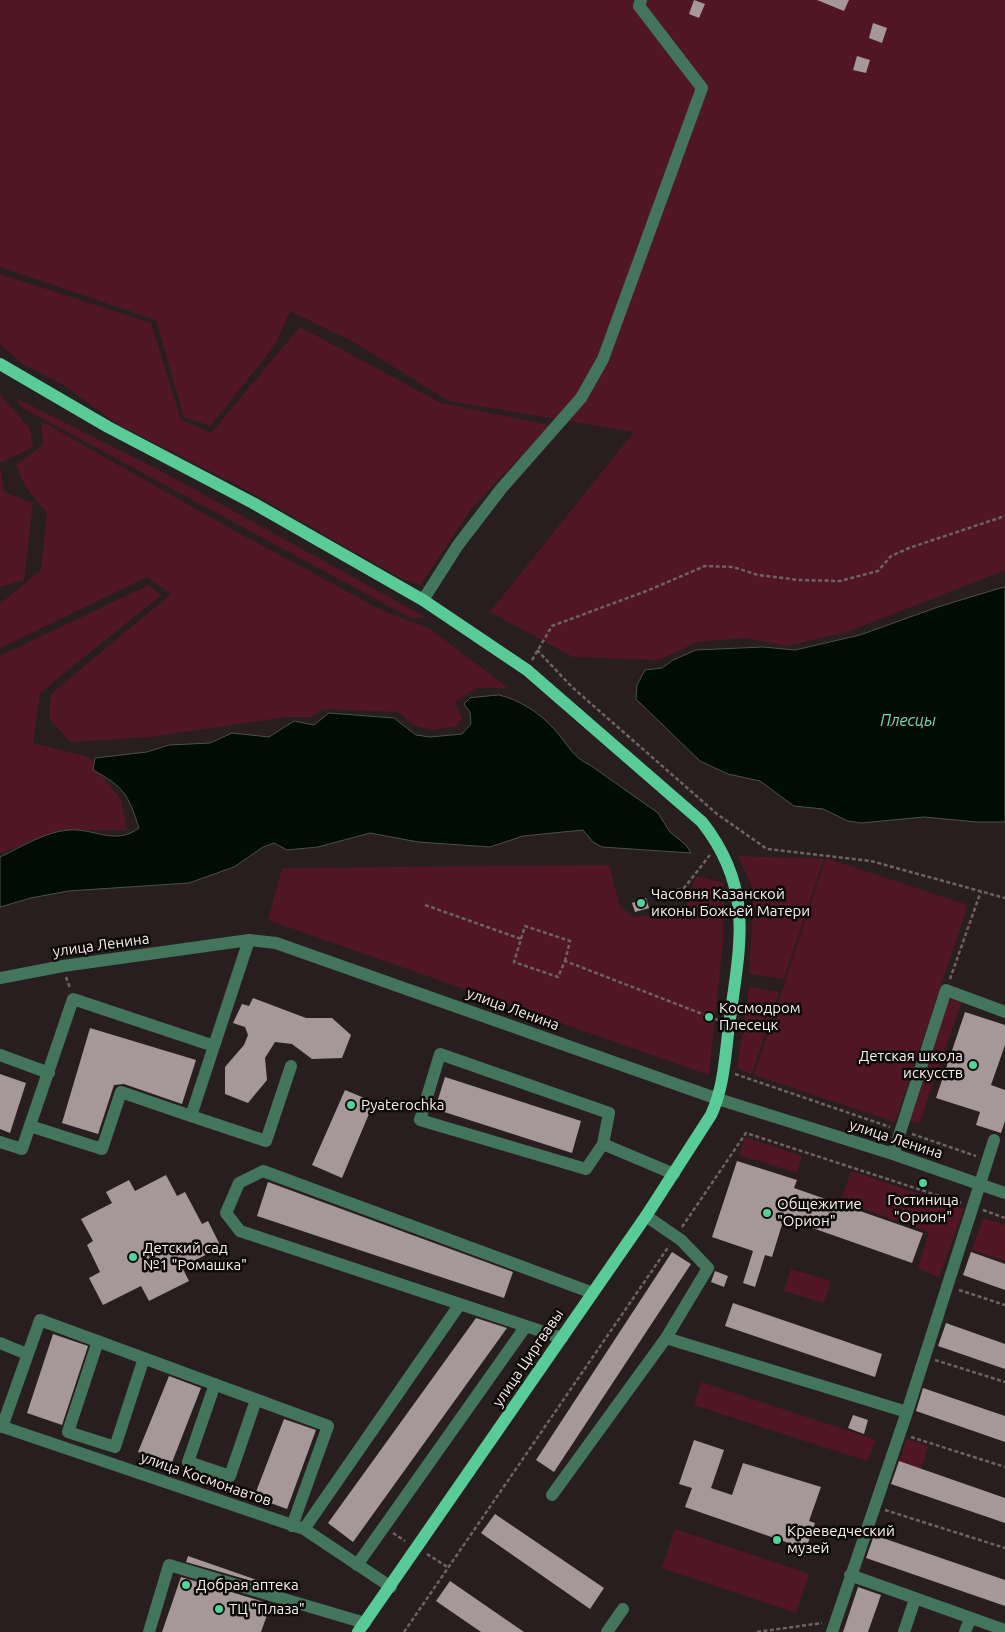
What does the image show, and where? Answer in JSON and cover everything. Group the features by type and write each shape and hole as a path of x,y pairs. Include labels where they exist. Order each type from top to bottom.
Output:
{"main road":[{"name":"улица Циргвавы","path":"0,364 108,427 253,503 423,600 527,670 702,822 719,844 732,876 739,906 741,934 723,1070 718,1099 711,1115 646,1216 362,1628"}],"street":[{"path":"423,600 458,545 501,489 581,398 603,359 679,152 702,88 639,6 640,0"},
{"path":"191,1116 249,940"},
{"name":"улица Ленина","path":"0,978 63,966 249,940 276,942 718,1099 893,1154 1005,1193"},
{"path":"893,1154 946,990 1005,1012"},
{"path":"0,1142 22,1149 73,999 214,1046"},
{"path":"440,1054 609,1113 603,1144 586,1169 420,1120 440,1054"},
{"path":"0,1055 49,1073"},
{"path":"30,1126 102,1150 120,1092 266,1141 291,1066"},
{"path":"834,1626 907,1412 994,1140"},
{"path":"603,1144 674,1174"},
{"path":"562,1338 240,1231 226,1213 239,1183 263,1171 593,1293"},
{"path":"552,1495 666,1338 708,1268 681,1240 646,1216"},
{"path":"298,1527 460,1304"},
{"path":"1,1427 40,1320 328,1426 298,1527"},
{"path":"357,1564 526,1326"},
{"path":"666,1338 907,1412"},
{"path":"64,1448 98,1341"},
{"path":"0,1343 27,1354"},
{"path":"68,1432 115,1447 144,1358"},
{"path":"215,1384 188,1462 230,1476 256,1400"},
{"name":"улица Космонавтов","path":"1,1427 298,1527 391,1587"},
{"path":"149,1632 169,1565 362,1628"},
{"path":"850,1575 1005,1630"},
{"path":"904,1632 915,1599"},
{"path":"607,1632 623,1609"},
{"path":"965,1632 970,1619"}],"path":[{"path":"527,670 552,626 649,590 705,566 733,567 758,575 799,580 840,581 878,570 891,556 909,548 1005,516"},
{"path":"537,650 572,688 717,814 741,833 767,849 871,860 1005,898"},
{"path":"658,894 684,888 719,844"},
{"path":"946,990 981,891"},
{"path":"425,905 521,939"},
{"path":"525,926 570,941 565,960 558,977 514,962 525,926"},
{"path":"565,960 729,1024"},
{"path":"63,966 73,999"},
{"path":"723,1070 987,1159"},
{"path":"948,1286 1005,1305"},
{"path":"925,1357 1005,1382"},
{"path":"899,1434 1005,1467"},
{"path":"874,1507 1005,1548"},
{"path":"757,1632 834,1626"}],"shaded area":[{"path":"0,0 1005,0 1005,570 850,631 786,646 747,638 697,642 659,660 573,657 490,612 634,432 449,401 352,341 290,311 275,345 210,426 184,417 156,320 0,267"},
{"path":"0,274 151,323 181,420 211,433 300,327 441,403 550,425 471,509 421,585 400,578 241,487 115,423 67,387 23,364 0,344"},
{"path":"0,394 30,429 33,447 0,463"},
{"path":"16,398 161,471 427,618 411,618 21,407"},
{"path":"41,421 222,524 381,610 430,629 508,688 476,688 455,702 462,718 457,726 432,730 414,725 398,712 323,709 311,717 286,717 150,737 70,742 49,718 51,694 171,594 147,577 0,648 0,604 41,570 47,513 25,486 16,465 43,445"},
{"path":"0,466 4,492 33,503 24,580 0,587"},
{"path":"149,585 161,595 40,693 33,743 89,757 121,800 127,830 69,830 0,853 0,656"},
{"path":"738,856 824,859 784,979 749,974 753,911 751,884"},
{"path":"826,858 968,905 895,1122 754,1075"},
{"path":"609,865 620,906 633,917 650,916 687,905 696,876 724,883 723,940 709,1075 268,920 282,868"},
{"path":"749,987 779,992 752,1074 737,1068"},
{"path":"950,993 963,998 919,1124 905,1119"},
{"path":"745,1137 802,1156 797,1173 739,1155"},
{"path":"851,1171 964,1209 939,1278 918,1268 929,1232 841,1201"},
{"path":"983,1218 1005,1225 1005,1261 972,1250"},
{"path":"791,1269 831,1281 824,1303 784,1291"},
{"path":"701,1382 876,1440 867,1461 694,1405"},
{"path":"906,1439 928,1446 920,1472 898,1466"},
{"path":"675,1529 809,1574 796,1613 662,1568"}],"water":[{"name":"Плесцы","path":"1005,587 1005,822 977,822 924,817 861,823 848,821 823,809 794,806 760,781 728,774 700,761 636,699 637,685 645,670 662,668 673,660 696,650 763,647 795,650 860,635 938,607"},
{"path":"499,695 522,704 543,718 579,758 658,813 670,832 686,845 691,853 602,847 593,842 583,830 523,836 490,847 418,842 370,833 318,847 287,850 274,843 263,847 234,867 189,883 68,891 31,898 0,907 0,857 59,831 78,830 122,836 139,828 132,807 124,793 112,781 93,770 95,758 147,752 169,745 210,743 232,733 269,737 294,721 314,725 329,713 394,718 416,735 430,737 462,734 471,724 470,712 464,704 470,698"}],"building":[{"path":"694,0 705,4 699,18 689,14"},
{"path":"817,0 849,0 844,11"},
{"path":"873,23 887,28 882,43 869,38"},
{"path":"857,56 870,60 866,73 853,70"},
{"path":"646,898 649,908 635,912 632,903"},
{"path":"253,998 306,1018 332,1018 351,1035 342,1058 312,1059 292,1044 275,1042 265,1058 267,1080 248,1103 225,1094 225,1067 244,1045 248,1035 245,1027 233,1023 242,1004 249,1006"},
{"name":"Детская школа искусств","path":"965,1012 1005,1025 1005,1045 991,1085 1005,1090 1005,1121 1001,1133 976,1125 980,1112 936,1098"},
{"path":"90,1028 196,1060 182,1104 124,1084 114,1085 98,1134 62,1123"},
{"path":"0,1074 26,1083 10,1133 0,1129"},
{"path":"445,1077 581,1121 572,1153 435,1109"},
{"path":"345,1090 374,1102 342,1178 312,1165"},
{"path":"737,1161 797,1180 794,1188 923,1233 912,1263 784,1218 772,1257 765,1255 755,1287 743,1283 753,1251 712,1237"},
{"path":"166,1175 177,1196 185,1192 202,1224 208,1221 221,1247 182,1267 189,1281 149,1301 141,1286 103,1305 89,1278 100,1272 87,1245 93,1241 81,1219 112,1203 106,1192 129,1180 135,1191"},
{"path":"268,1182 513,1272 504,1298 257,1216"},
{"path":"672,1252 691,1264 554,1472 536,1460"},
{"path":"971,1252 1005,1264 1005,1290 963,1275"},
{"path":"715,1271 728,1276 724,1287 711,1282"},
{"path":"733,1303 882,1354 875,1377 725,1326"},
{"path":"476,1318 507,1328 353,1542 328,1523"},
{"path":"946,1323 1005,1344 1005,1369 938,1346"},
{"path":"53,1334 88,1346 62,1425 27,1413"},
{"path":"169,1376 201,1388 171,1465 138,1452"},
{"path":"923,1388 1005,1416 1005,1442 916,1411"},
{"path":"853,1415 868,1420 864,1434 848,1428"},
{"path":"284,1419 316,1430 287,1509 254,1497"},
{"path":"694,1440 724,1450 711,1488 732,1495 743,1463 821,1487 809,1521 815,1523 806,1549 685,1507 692,1488 679,1484"},
{"path":"899,1461 1005,1498 1005,1523 891,1484"},
{"path":"495,1514 604,1588 590,1609 481,1533"},
{"path":"874,1535 1005,1580 1005,1606 866,1558"},
{"path":"188,1556 277,1587 186,1562"},
{"name":"ТЦ \"Плаза\"","path":"181,1577 271,1604 261,1632 162,1632"},
{"path":"450,1581 524,1632 481,1632 436,1601"},
{"path":"858,1587 881,1595 868,1632 843,1632"}],"place":[{"name":"Часовня Казанской иконы Божьей Матери","path":"641,903"},
{"name":"Космодром Плесецк","path":"709,1017"},
{"name":"Детская школа искусств","path":"973,1065"},
{"name":"Pyaterochka","path":"351,1105"},
{"name":"Гостиница \"Орион\"","path":"923,1183"},
{"name":"Общежитие \"Орион\"","path":"767,1213"},
{"name":"Детский сад №1 \"Ромашка\"","path":"133,1257"},
{"name":"Краеведческий музей","path":"777,1540"},
{"name":"Добрая аптека","path":"186,1585"},
{"name":"ТЦ \"Плаза\"","path":"219,1609"}]}
